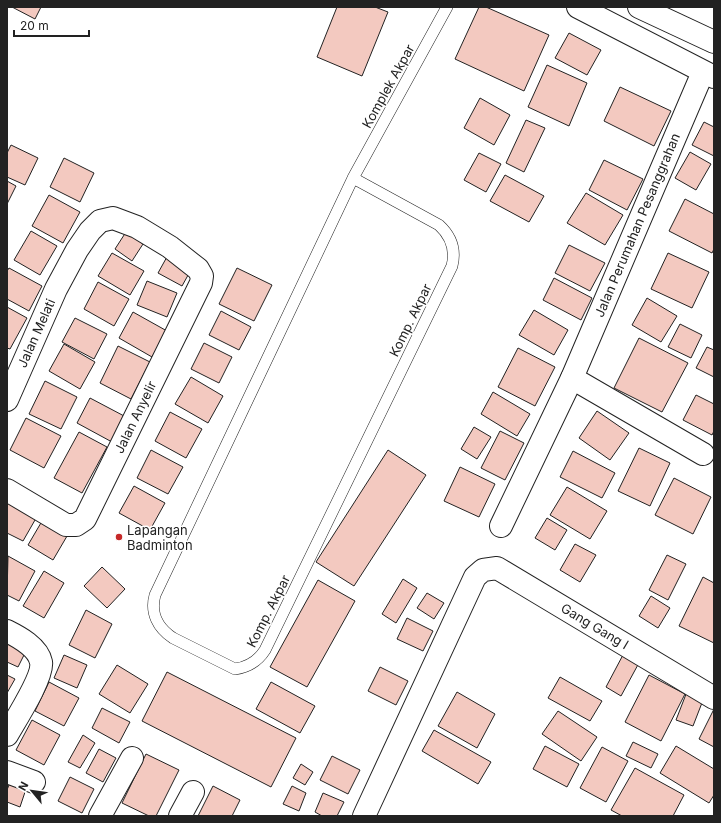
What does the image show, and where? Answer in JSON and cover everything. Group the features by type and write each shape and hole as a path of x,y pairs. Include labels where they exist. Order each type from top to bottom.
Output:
{"street":[{"path":"578,7 708,75"},
{"path":"646,9 714,42"},
{"name":"Jalan Perumahan Pesanggrahan","path":"501,526 572,378 708,75"},
{"name":"Jalan Melati","path":"7,400 56,289 77,250 90,231 100,221 113,218 137,227 170,247 198,269 202,276 201,283 194,296"},
{"name":"Jalan Anyelir","path":"7,490 66,525 76,525 85,519 194,296"},
{"path":"572,378 703,454"},
{"name":"Gang Gang I","path":"364,816 475,577 484,570 497,568 714,698"},
{"path":"7,631 30,646 37,653 41,662 39,676 7,735"},
{"path":"100,816 132,758"},
{"path":"7,772 34,782"},
{"path":"180,816 193,792"}],"lane":[{"name":"Komplek Akpar","path":"353,178 447,7"},
{"name":"Komp. Akpar","path":"353,178 443,229 452,243 454,255 452,266 265,650 253,664 235,669 168,634 160,627 155,617 154,600 353,178"}],"building":[{"path":"12,7 41,7 35,19"},
{"path":"337,7 375,7 388,12 362,76 317,57"},
{"path":"479,7 486,7 549,35 524,91 455,59"},
{"path":"569,33 601,50 587,75 555,58"},
{"path":"547,65 587,83 569,126 528,107"},
{"path":"620,87 671,111 654,146 604,121"},
{"path":"480,98 510,115 494,145 464,128"},
{"path":"526,120 545,128 524,172 506,163"},
{"path":"704,122 714,127 714,156 692,145"},
{"path":"11,145 38,158 25,185 7,177 7,153"},
{"path":"690,152 711,164 696,190 675,178"},
{"path":"479,153 501,164 486,192 464,180"},
{"path":"64,158 94,173 80,202 50,187"},
{"path":"604,160 643,179 627,210 589,190"},
{"path":"505,175 544,196 529,222 490,201"},
{"path":"7,181 16,186 7,204"},
{"path":"586,193 623,215 605,245 567,223"},
{"path":"49,195 80,212 63,243 32,226"},
{"path":"685,199 714,214 714,249 712,253 669,231"},
{"path":"31,231 57,246 40,275 14,260"},
{"path":"126,232 143,244 132,261 115,249"},
{"path":"569,245 605,263 590,291 555,273"},
{"path":"112,253 144,271 130,295 98,276"},
{"path":"668,253 709,272 692,308 651,289"},
{"path":"168,255 192,268 182,286 158,273"},
{"path":"9,268 42,286 29,311 7,299 7,271"},
{"path":"237,268 272,285 254,321 219,304"},
{"path":"554,278 592,298 581,320 543,300"},
{"path":"147,281 177,293 167,317 137,305"},
{"path":"98,282 129,299 114,326 84,309"},
{"path":"647,298 677,316 661,342 632,325"},
{"path":"7,307 27,318 10,349 7,348"},
{"path":"534,310 568,330 554,355 519,335"},
{"path":"221,311 251,327 239,350 209,335"},
{"path":"133,312 167,331 152,357 119,338"},
{"path":"75,318 107,334 94,359 62,342"},
{"path":"680,324 702,335 691,358 668,347"},
{"path":"639,338 688,363 662,412 614,388"},
{"path":"204,343 232,357 219,383 191,369"},
{"path":"64,344 95,362 80,389 49,371"},
{"path":"118,346 150,362 131,399 100,383"},
{"path":"707,347 714,350 714,377 696,368"},
{"path":"518,348 555,367 535,406 498,387"},
{"path":"191,377 223,396 208,423 175,404"},
{"path":"45,381 77,397 61,429 29,414"},
{"path":"493,392 530,414 517,436 481,414"},
{"path":"696,395 714,404 714,431 712,435 683,420"},
{"path":"90,398 126,417 112,442 77,423"},
{"path":"597,411 629,433 610,460 579,438"},
{"path":"170,412 202,429 186,458 155,441"},
{"path":"26,418 61,436 44,468 10,450"},
{"path":"474,427 491,437 477,459 461,449"},
{"path":"500,431 524,443 505,480 481,468"},
{"path":"79,432 107,447 82,493 54,478"},
{"path":"639,448 670,463 650,506 618,491"},
{"path":"151,450 183,467 168,494 137,478"},
{"path":"388,450 426,475 354,586 316,562"},
{"path":"573,451 615,473 602,498 560,477"},
{"path":"460,467 495,484 479,517 444,501"},
{"path":"674,478 711,497 693,534 655,515"},
{"path":"134,486 165,503 150,530 119,513"},
{"path":"567,487 607,511 590,539 550,515"},
{"path":"7,499 39,513 23,541 7,533"},
{"path":"45,516 70,531 53,560 28,545"},
{"path":"547,518 567,530 555,550 535,538"},
{"path":"575,544 596,555 580,582 560,570"},
{"path":"667,555 686,564 668,600 649,590"},
{"path":"8,556 35,571 19,601 7,595"},
{"path":"102,567 125,589 107,608 84,586"},
{"path":"44,571 64,583 44,618 23,606"},
{"path":"703,577 714,583 714,643 679,626"},
{"path":"403,579 417,588 396,623 382,614"},
{"path":"318,580 355,601 307,687 270,667"},
{"path":"427,593 444,603 434,619 417,608"},
{"path":"651,596 670,608 658,628 639,616"},
{"path":"86,610 112,624 95,658 69,645"},
{"path":"407,618 433,631 423,651 397,639"},
{"path":"7,637 28,647 18,667 7,662"},
{"path":"624,653 640,661 621,696 606,687"},
{"path":"64,655 87,665 77,688 54,678"},
{"path":"117,665 148,684 130,713 99,694"},
{"path":"380,667 408,681 396,705 368,691"},
{"path":"167,672 296,738 271,787 142,721"},
{"path":"7,675 15,679 7,693"},
{"path":"649,675 685,694 661,741 625,722"},
{"path":"560,677 602,701 590,721 548,698"},
{"path":"49,682 79,698 64,726 35,711"},
{"path":"271,682 315,706 300,733 256,709"},
{"path":"688,689 705,695 693,726 676,720"},
{"path":"457,692 495,714 477,748 438,726"},
{"path":"102,708 130,722 119,743 92,728"},
{"path":"714,709 714,747 699,739"},
{"path":"558,711 597,737 581,761 542,734"},
{"path":"32,720 60,735 44,765 16,750"},
{"path":"434,730 491,762 478,784 422,751"},
{"path":"83,735 95,743 80,768 68,762"},
{"path":"633,742 658,754 651,768 626,756"},
{"path":"545,746 579,764 567,787 533,769"},
{"path":"676,746 714,769 714,795 709,803 660,773"},
{"path":"602,747 628,761 606,802 580,788"},
{"path":"99,749 116,758 103,782 86,773"},
{"path":"146,754 179,770 156,816 149,816 122,803"},
{"path":"332,756 360,770 348,794 320,780"},
{"path":"301,764 313,772 305,785 293,778"},
{"path":"635,768 684,795 673,816 622,816 611,810"},
{"path":"12,777 28,783 20,807 7,802 7,790"},
{"path":"70,777 94,789 82,813 58,801"},
{"path":"213,786 240,800 232,816 198,816"},
{"path":"292,786 306,793 299,811 283,804"},
{"path":"323,793 344,802 337,816 322,816 315,812"}],"place":[{"name":"Lapangan Badminton","path":"119,537"}]}
